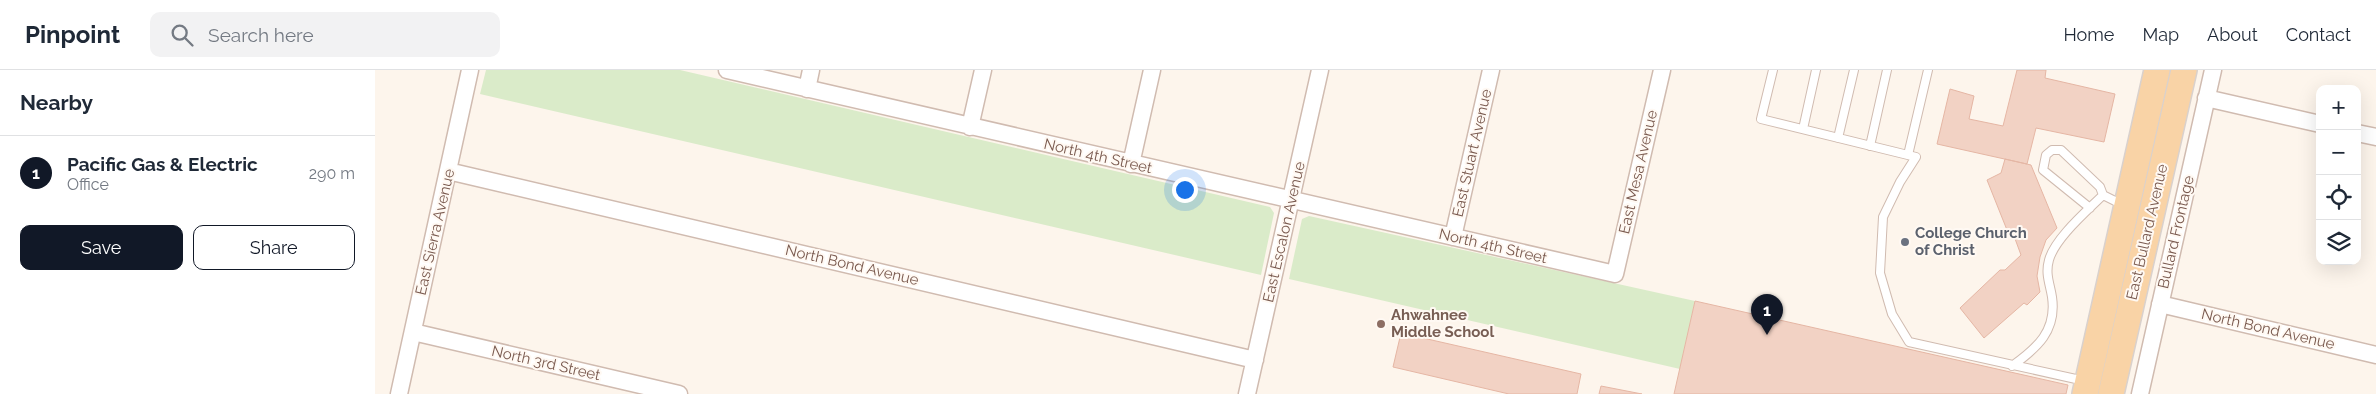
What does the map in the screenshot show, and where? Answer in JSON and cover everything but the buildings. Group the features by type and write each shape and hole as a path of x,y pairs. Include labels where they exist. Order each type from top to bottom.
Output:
{"main road":[{"name":"East Bullard Avenue","path":"2086,388 2157,70"},
{"name":"East Bullard Avenue","path":"2111,394 2184,70"},
{"path":"2120,354 2120,299 2137,223 2133,211 2127,207"}],"street":[{"name":"East Sierra Avenue","path":"399,394 471,70"},
{"name":"North 4th Street","path":"727,70 1615,274"},
{"path":"807,89 811,70"},
{"path":"970,127 983,70"},
{"path":"1131,164 1152,70"},
{"name":"East Escalon Avenue","path":"1247,394 1320,70"},
{"name":"East Stuart Avenue","path":"1453,237 1491,70"},
{"name":"East Mesa Avenue","path":"1615,274 1661,70"},
{"name":"Bullard Frontage","path":"2140,394 2213,70"},
{"path":"2206,98 2316,123"},
{"path":"2361,134 2376,137"},
{"name":"North Bond Avenue","path":"448,171 1255,360"},
{"name":"North Bond Avenue","path":"2160,304 2376,355"},
{"name":"North 3rd Street","path":"413,332 679,394"}],"lane":[{"path":"1773,70 1761,119 1916,157 1900,182 1883,217 1880,273 1892,314 1909,342 2012,366 2086,388"},
{"path":"1803,129 1816,70"},
{"path":"1838,138 1854,70"},
{"path":"1870,146 1887,70"},
{"path":"1908,155 1928,70"},
{"path":"2090,208 2043,170 2046,155 2052,150 2061,150 2100,187 2103,196 2127,207"},
{"path":"2012,366 2034,350 2047,331 2051,317 2052,298 2046,275 2049,259 2055,247 2103,196"}],"green space":[{"path":"486,70 680,70 1270,207 1274,213 1261,275 480,94"},
{"path":"1309,216 1695,301 1680,369 1289,279 1302,219"}],"place":[{"name":"College Church of Christ","path":"1905,242"},
{"name":"Ahwahnee Middle School","path":"1381,324"},
{"name":"Pacific Gas & Electric","path":"1767,335"}]}
